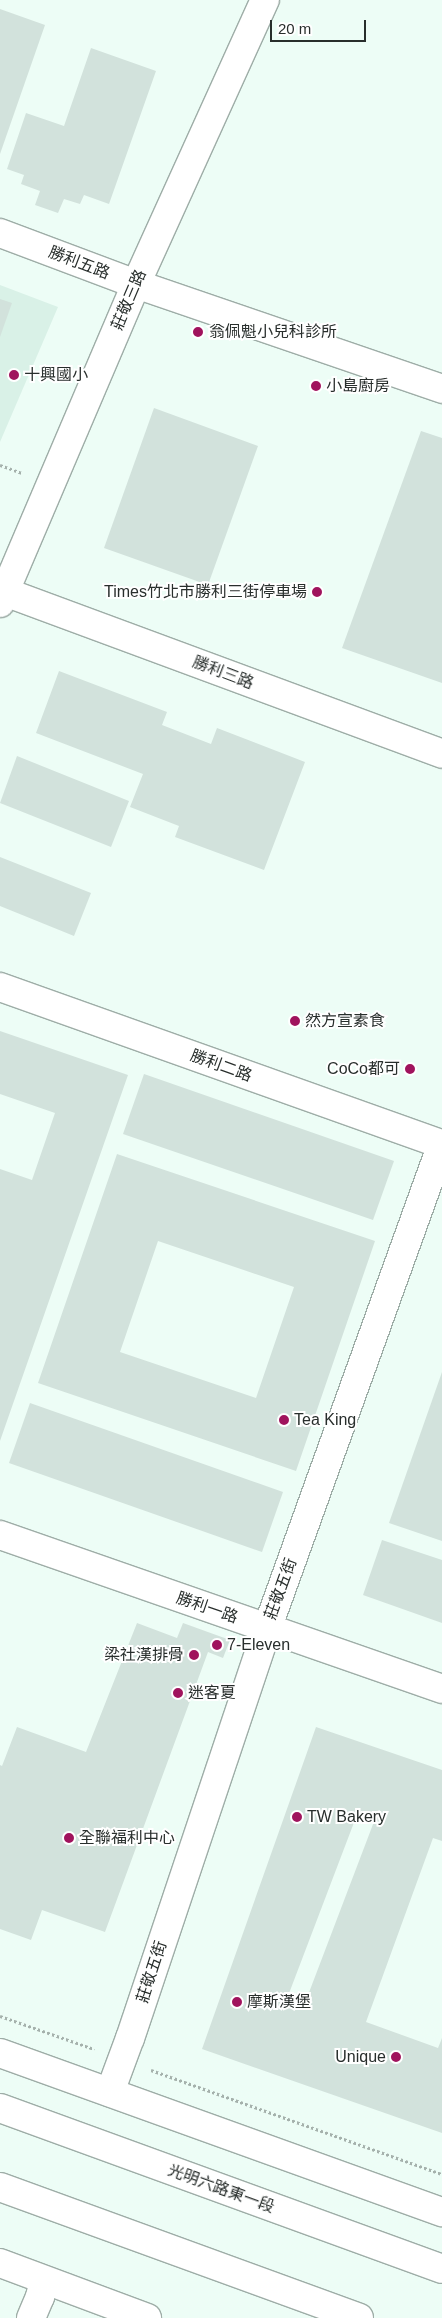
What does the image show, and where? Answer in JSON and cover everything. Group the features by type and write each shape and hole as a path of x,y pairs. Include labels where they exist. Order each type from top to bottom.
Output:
{"street":[{"name":"莊敬三路","path":"2,597 136,284 265,0"},
{"name":"勝利五路","path":"0,233 136,284 442,389"},
{"name":"勝利三路","path":"2,597 442,754"},
{"name":"勝利二路","path":"0,987 442,1144"},
{"name":"莊敬五街","path":"110,2092 267,1629 442,1144"},
{"name":"勝利一路","path":"0,1535 442,1690"},
{"path":"0,2053 442,2212"},
{"name":"光明六路東一段","path":"0,2108 442,2269"},
{"path":"0,2187 359,2318"},
{"path":"0,2263 147,2318"},
{"path":"31,2318 40,2297 44,2280"}],"path":[{"path":"0,2016 442,2174"}],"shaded area":[{"name":"十興國小","path":"0,285 58,307 0,442"}],"building":[{"path":"0,9 45,25 0,154"},
{"path":"91,48 156,71 109,204 84,195 80,204 64,199 58,213 35,205 40,191 21,184 24,175 7,169 26,113 64,126"},
{"path":"0,299 12,303 0,337"},
{"path":"154,408 258,446 208,585 104,548"},
{"path":"421,431 442,438 442,683 342,648"},
{"path":"59,671 167,712 162,725 211,744 217,728 305,762 264,870 175,837 179,826 130,807 143,774 36,733"},
{"path":"17,756 129,801 111,847 0,803"},
{"path":"0,857 91,893 74,936 0,906"},
{"path":"0,1031 128,1075 0,1441 0,1169 32,1180 55,1113 0,1094"},
{"path":"144,1074 394,1161 373,1220 123,1134"},
{"path":"117,1154 375,1241 296,1471 38,1383","holes":["158,1241 294,1287 256,1398 120,1352"]},
{"path":"442,1372 442,1541 389,1523"},
{"path":"30,1403 283,1492 262,1552 9,1463"},
{"path":"382,1540 442,1560 442,1623 363,1595"},
{"name":"全聯福利中心","path":"137,1623 177,1638 183,1623 230,1640 223,1658 208,1652 105,1932 42,1910 31,1940 0,1929 0,1765 2,1766 17,1727 86,1752"},
{"path":"316,1727 442,1770 442,1841 433,1838 366,2022 438,2048 442,2038 442,2133 202,2049","holes":["358,1812 375,1819 305,2003 288,1996"]}],"place":[{"name":"翁佩魁小兒科診所","path":"198,332"},
{"name":"十興國小","path":"14,375"},
{"name":"小島廚房","path":"316,386"},
{"name":"Times竹北市勝利三街停車場","path":"317,592"},
{"name":"然方宣素食","path":"295,1021"},
{"name":"CoCo都可","path":"410,1069"},
{"name":"Tea King","path":"284,1420"},
{"name":"7-Eleven","path":"217,1645"},
{"name":"梁社漢排骨","path":"194,1655"},
{"name":"迷客夏","path":"178,1693"},
{"name":"TW Bakery","path":"297,1817"},
{"name":"全聯福利中心","path":"69,1838"},
{"name":"摩斯漢堡","path":"237,2002"},
{"name":"Unique","path":"396,2057"}]}
